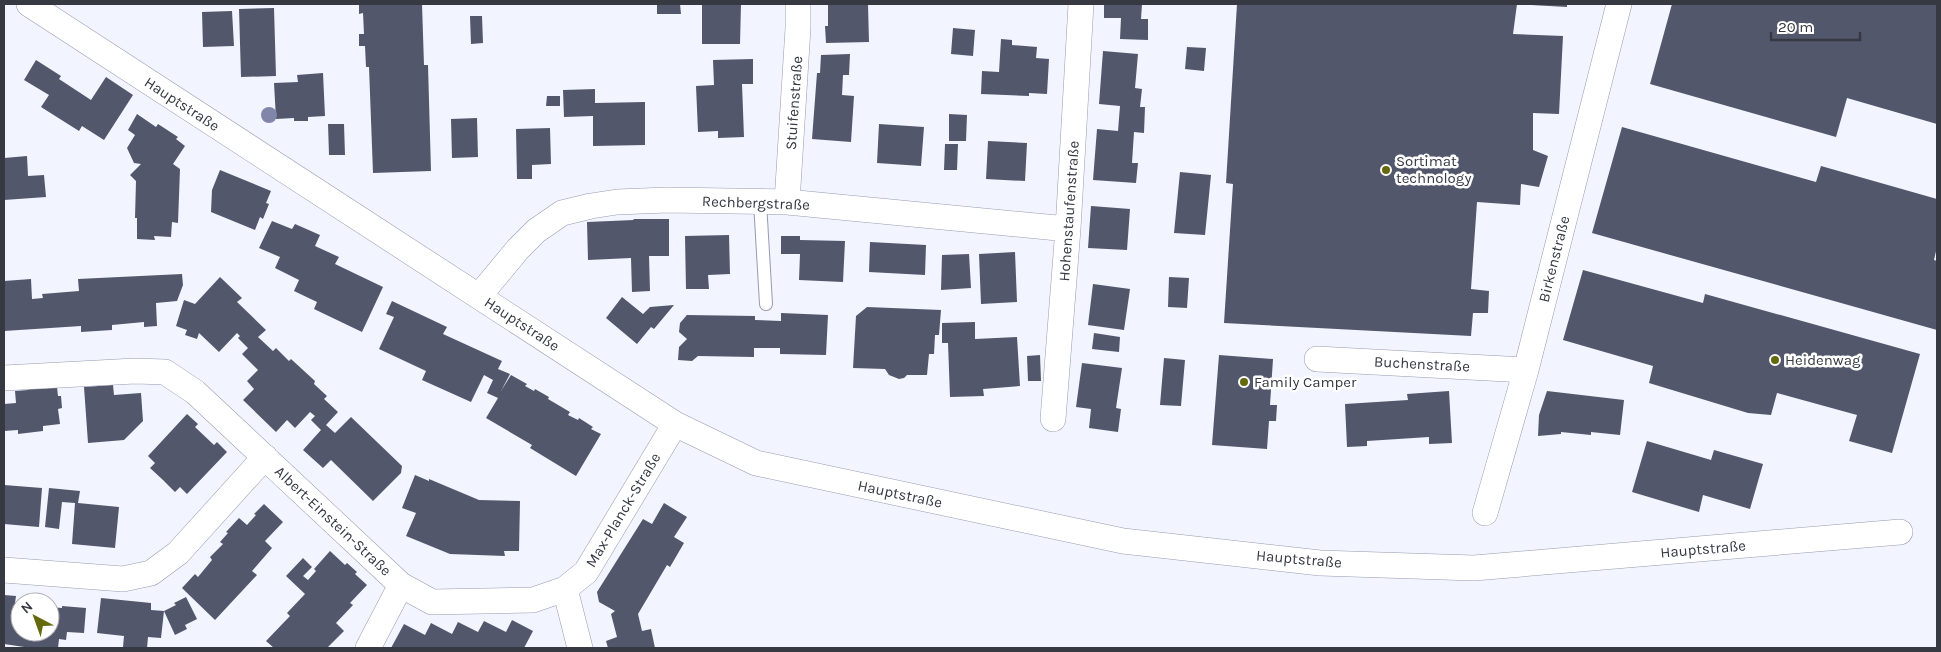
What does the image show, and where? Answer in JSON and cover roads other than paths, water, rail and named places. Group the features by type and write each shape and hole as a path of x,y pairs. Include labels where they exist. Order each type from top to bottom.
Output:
{"street":[{"name":"Hauptstraße","path":"29,4 675,424 756,463 1123,541 1320,563 1474,568 1900,532"},
{"name":"Stuifenstraße","path":"787,202 798,4"},
{"name":"Hohenstaufenstraße","path":"1053,419 1068,229 1081,4"},
{"name":"Birkenstraße","path":"1485,513 1526,370 1619,4"},
{"name":"Rechbergstraße","path":"479,296 518,249 536,231 562,213 617,202 667,200 787,202 1068,229"},
{"name":"Buchenstraße","path":"1317,359 1526,370"},
{"name":"Albert-Einstein-Straße","path":"4,378 135,371 166,372 195,392 401,585 432,602 533,600 565,589"},
{"name":"Max-Planck-Straße","path":"565,589 586,572 675,424"},
{"name":"Albert-Einstein-Straße","path":"4,570 123,579 151,573 178,554 265,457"},
{"name":"Albert-Einstein-Straße","path":"368,648 401,585"},
{"path":"565,589 580,648"}],"lane":[{"path":"760,202 766,304"}],"place":[{"name":"Sortimat technology","path":"1386,170"},
{"name":"Heidenwag","path":"1775,360"},
{"name":"Family Camper","path":"1244,382"}]}
